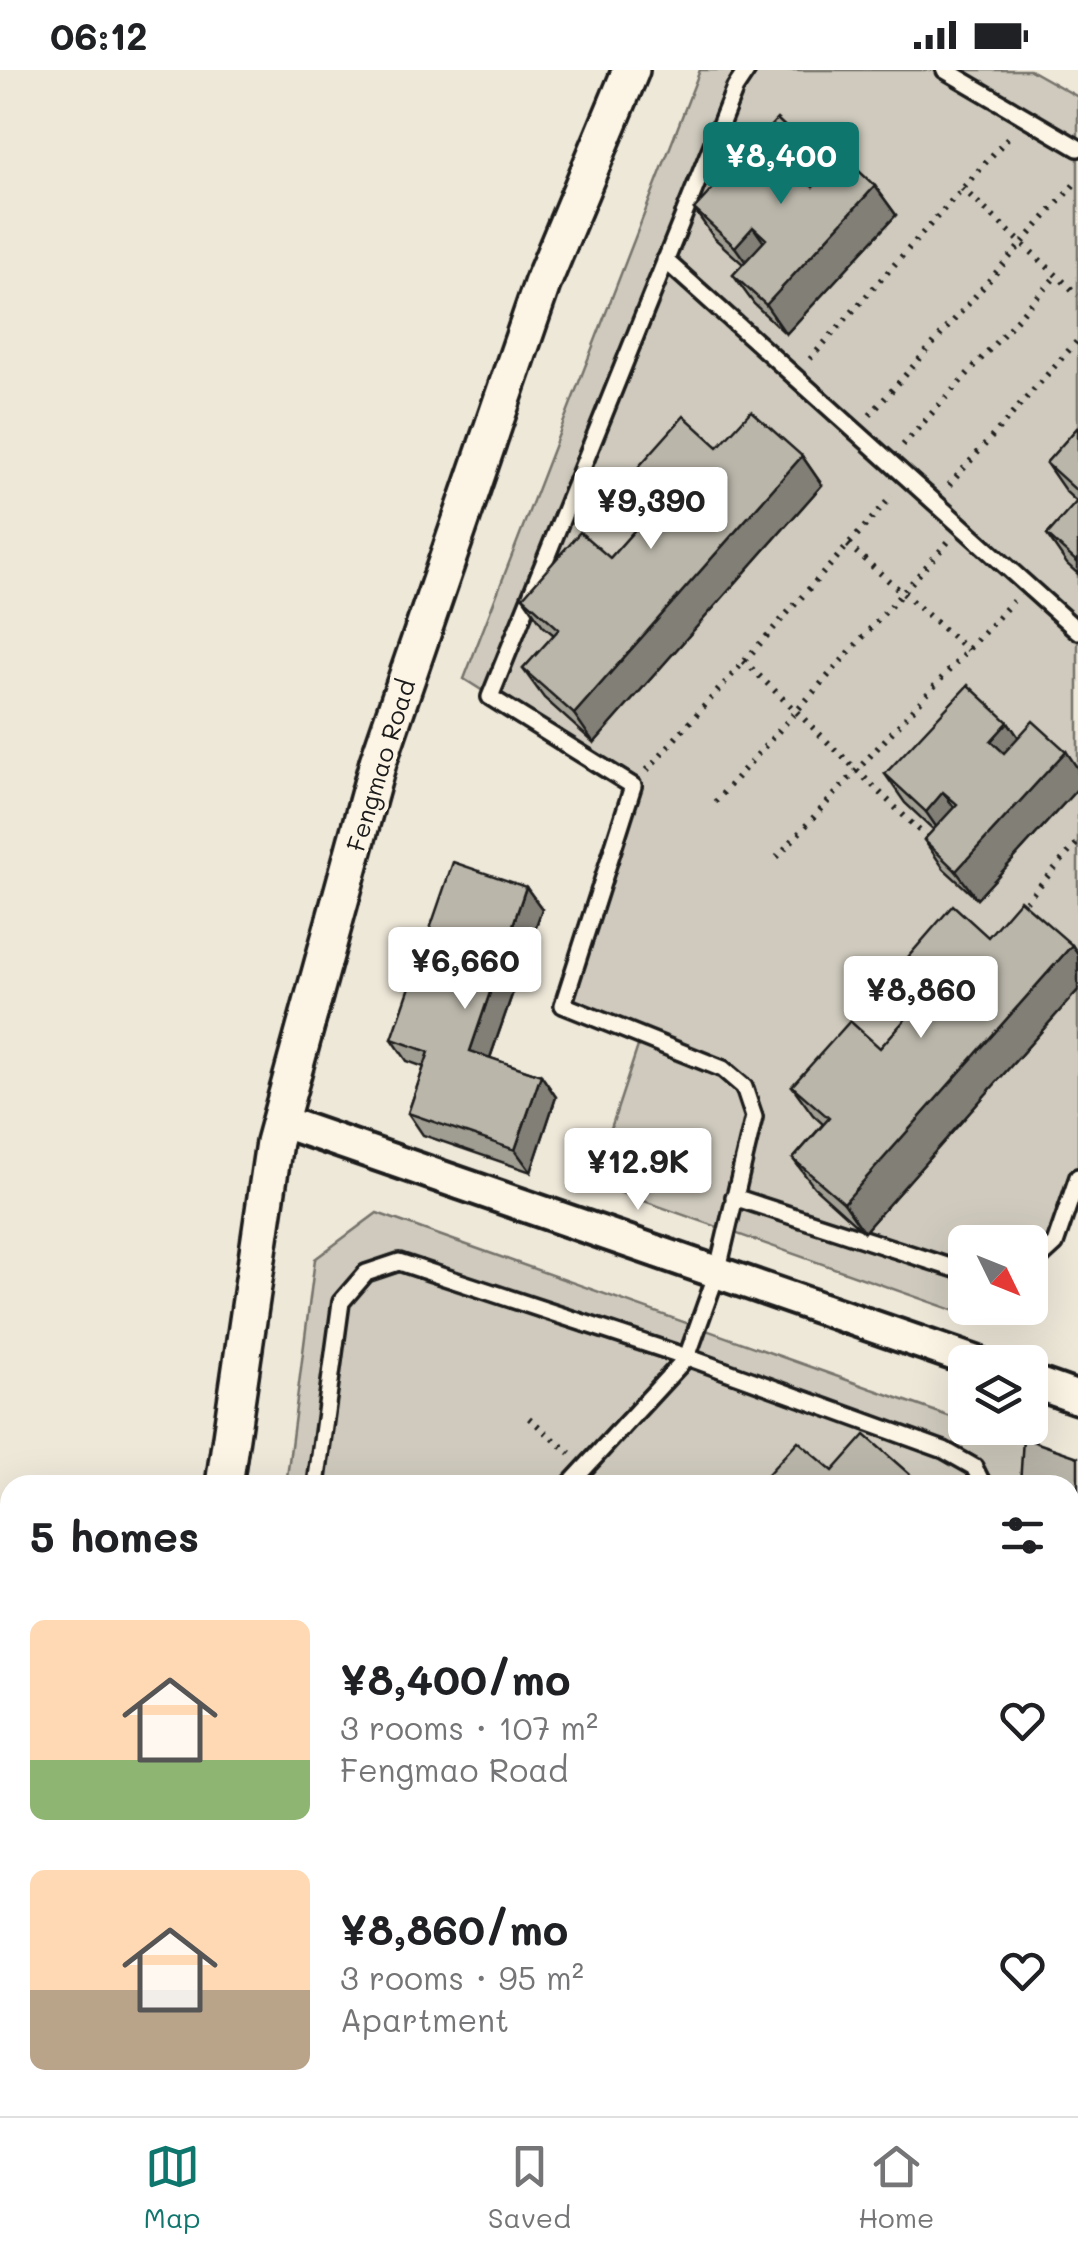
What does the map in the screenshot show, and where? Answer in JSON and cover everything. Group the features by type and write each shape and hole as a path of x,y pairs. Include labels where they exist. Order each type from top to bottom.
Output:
{"street":[{"name":"Fengmao Road","path":"226,1475 280,1121 378,762 542,284 631,70"},
{"path":"280,1121 948,1352"},
{"path":"1048,1387 1078,1398"}],"lane":[{"path":"578,1475 687,1357 717,1273 754,1117 744,1087 723,1069 563,1006 633,786 490,697 735,88 747,70"},
{"path":"945,70 1078,148"},
{"path":"665,260 1078,631"},
{"path":"1048,1250 1054,1244 1078,1177"},
{"path":"734,1197 948,1266"},
{"path":"317,1475 340,1302 366,1273 399,1262 687,1357 944,1450 974,1467 978,1475"}],"path":[{"path":"794,377 1026,117"},
{"path":"855,431 1078,180"},
{"path":"962,188 1078,294"},
{"path":"889,461 1057,276"},
{"path":"934,502 1078,340"},
{"path":"633,786 908,478"},
{"path":"715,802 962,526"},
{"path":"848,545 968,650"},
{"path":"777,857 1028,586"},
{"path":"744,661 938,848"},
{"path":"1012,916 1078,842"},
{"path":"882,970 916,999 928,986"},
{"path":"529,1418 586,1467"}],"shaded area":[{"path":"700,70 1030,70 1078,97 1078,1177 1055,1244 1048,1250 1048,1225 948,1225 948,1308 593,1183 641,1037 563,1005 633,786 464,679"},
{"path":"377,1213 948,1416 948,1445 1027,1445 1025,1475 287,1475 315,1259"}],"building":[{"path":"777,119 818,157 801,176 813,187 843,156 875,186 766,305 733,275 766,239 753,227 735,247 694,209"},
{"path":"751,411 802,456 574,714 523,669 559,629 523,597 580,532 610,558 655,507 626,481 684,416 718,447"},
{"path":"1078,427 1078,492 1046,463"},
{"path":"1078,500 1078,563 1047,535"},
{"path":"968,685 1008,722 991,741 1004,753 1033,721 1066,751 956,871 924,840 957,804 943,792 926,812 885,774"},
{"path":"453,862 526,887 470,1051 541,1075 515,1150 408,1113 429,1052 392,1039"},
{"path":"1020,900 1072,945 844,1203 793,1159 829,1118 792,1086 850,1021 880,1048 925,997 896,971 953,905 988,937"},
{"path":"865,1435 910,1475 767,1475 798,1441 833,1471"},
{"path":"1023,1445 1043,1445 1078,1457 1078,1475 1021,1475"}]}
